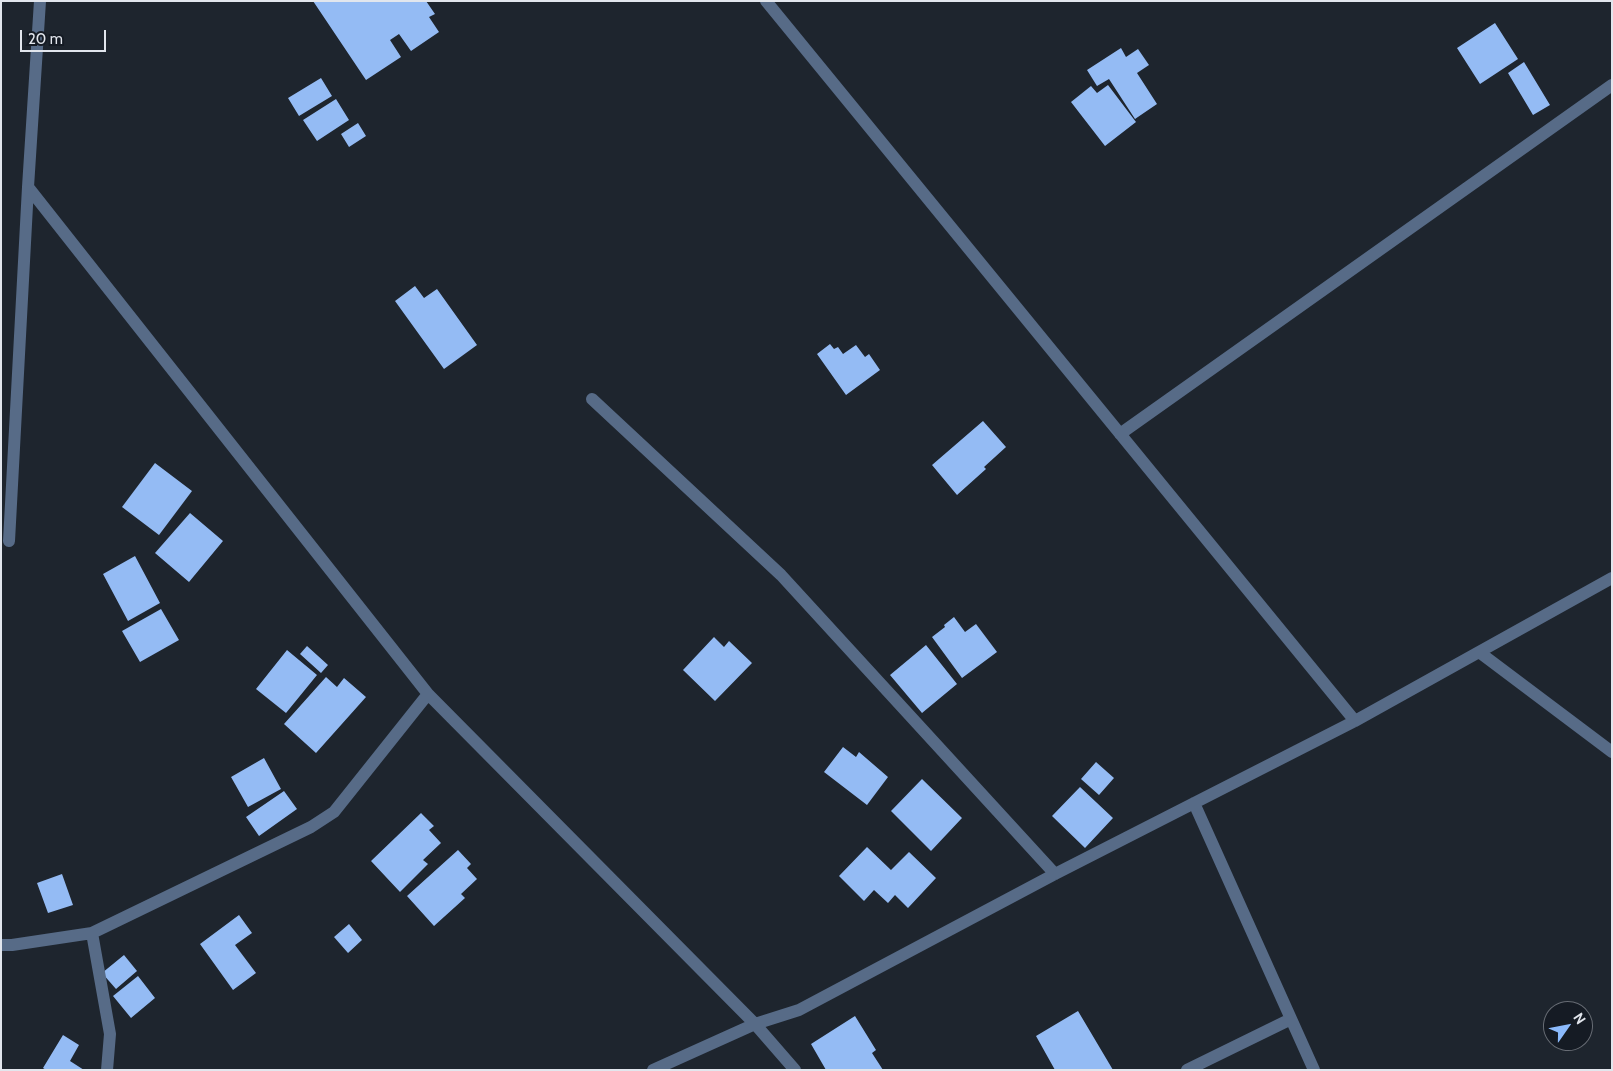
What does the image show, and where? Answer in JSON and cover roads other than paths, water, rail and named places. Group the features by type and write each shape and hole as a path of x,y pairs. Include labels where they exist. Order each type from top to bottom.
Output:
{"street":[{"path":"9,541 40,1"},
{"path":"766,1 1355,721"},
{"path":"1120,434 1612,85"},
{"path":"28,187 428,694 755,1024 796,1070"},
{"path":"592,400 781,575 1055,874"},
{"path":"653,1070 755,1024 799,1010 1055,874 1355,721 1612,578"},
{"path":"1479,652 1612,752"},
{"path":"1,945 92,933 311,827 334,812 428,694"},
{"path":"1194,803 1314,1070"},
{"path":"92,933 110,1034 107,1070"},
{"path":"1187,1070 1291,1019"}]}
